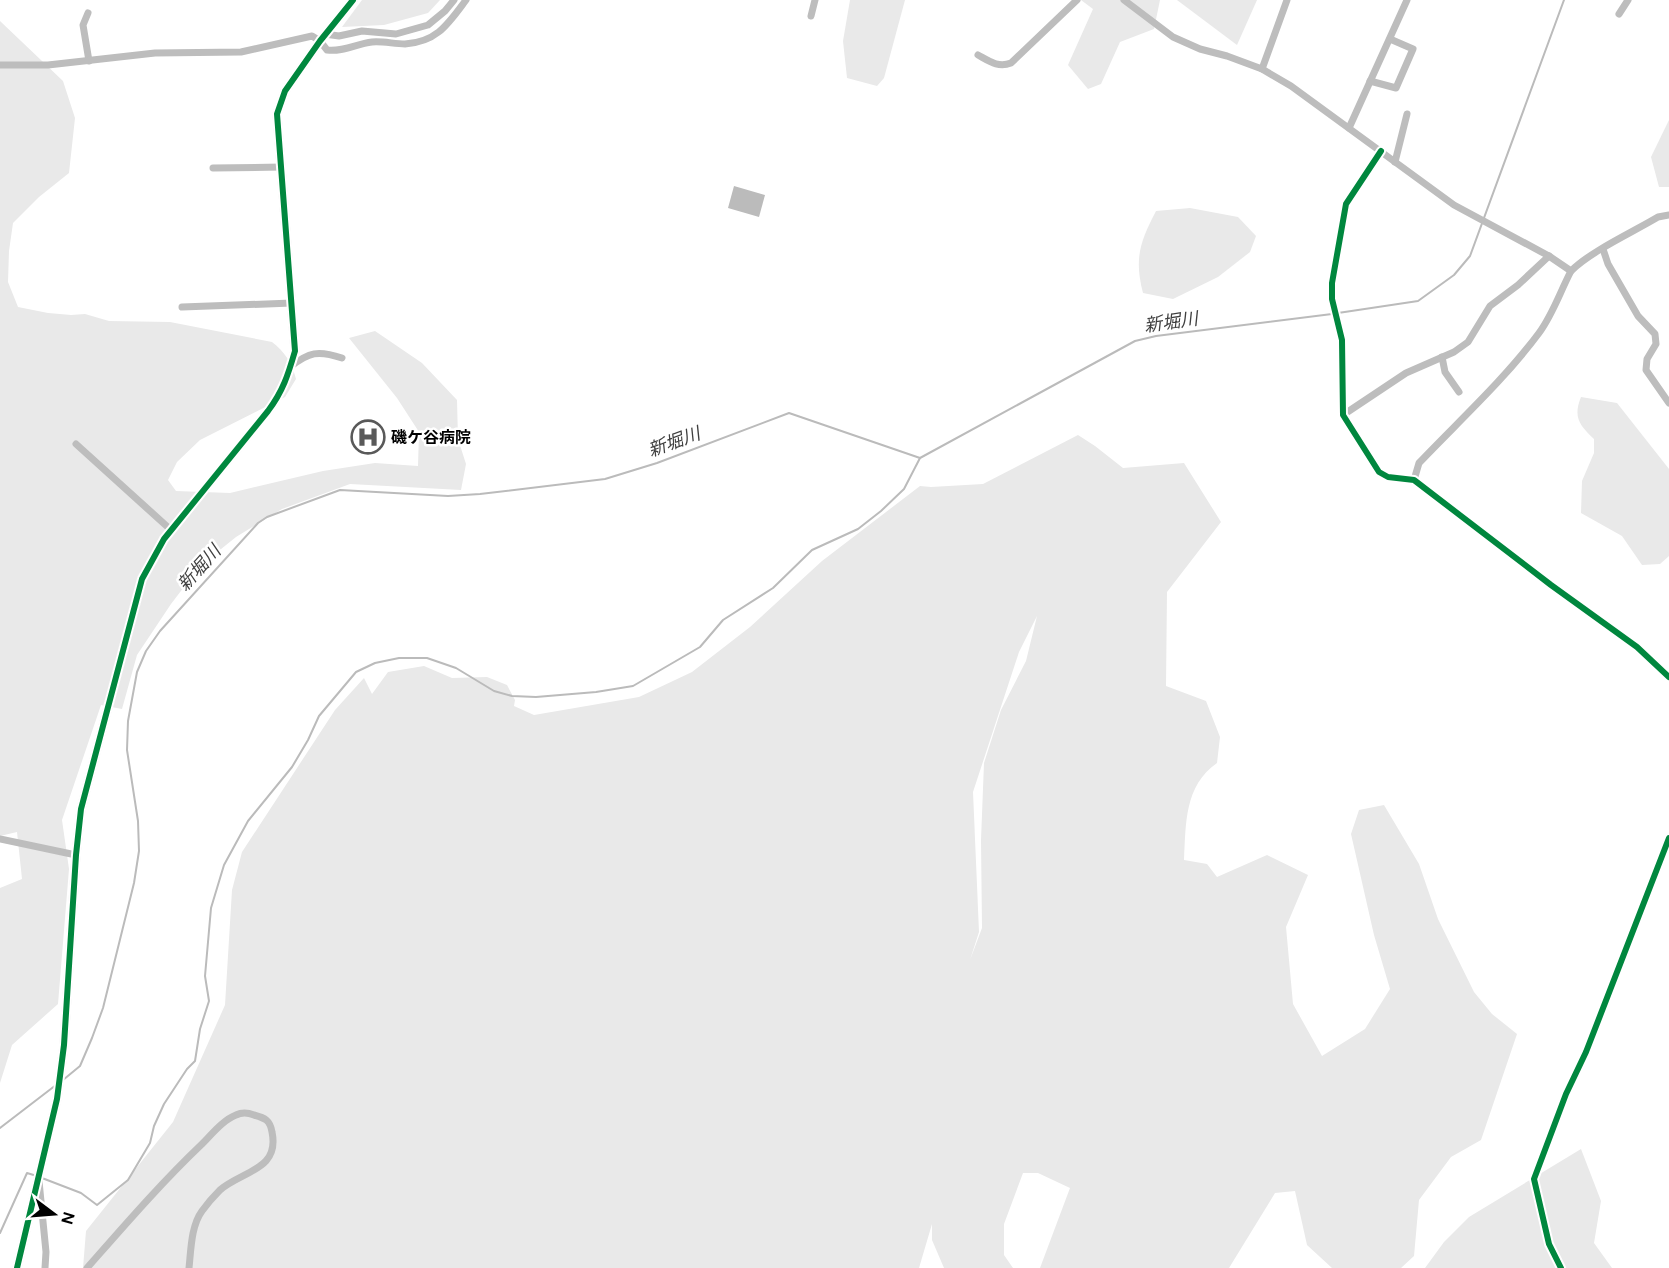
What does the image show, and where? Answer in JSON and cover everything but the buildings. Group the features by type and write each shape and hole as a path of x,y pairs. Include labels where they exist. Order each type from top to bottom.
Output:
{"street":[{"path":"16,1268 57,1099 64,1045 81,809 142,579 164,538 281,394 295,351 277,114 285,91 353,0"},
{"path":"0,65 48,65 155,53 241,52 312,36 323,38 362,31 396,34 428,25 454,0"},
{"path":"323,38 327,50 339,51 357,44 379,42 404,44 424,41 439,34 466,0"},
{"path":"811,16 815,0"},
{"path":"978,55 1003,66 1011,63 1077,0"},
{"path":"1124,0 1173,38 1262,69 1291,86 1454,205 1549,256 1571,271"},
{"path":"1262,69 1287,0"},
{"path":"1349,128 1407,0"},
{"path":"1619,14 1628,0"},
{"path":"88,13 83,25 89,61"},
{"path":"1370,81 1396,88 1413,49 1390,39"},
{"path":"1395,162 1407,114"},
{"path":"1381,152 1346,204 1332,283 1332,299 1342,340 1343,415 1378,472 1388,477 1414,480 1551,585 1637,647 1669,677"},
{"path":"213,168 282,167"},
{"path":"1414,480 1419,463 1513,364 1539,333 1556,305 1571,271 1581,261 1658,217 1669,215"},
{"path":"1603,249 1608,264 1638,316 1655,334 1656,344 1647,359 1647,370 1669,403"},
{"path":"1343,415 1406,373 1454,352 1468,342 1490,306 1518,285 1549,256"},
{"path":"182,307 291,303"},
{"path":"290,367 301,358 315,353 342,358"},
{"path":"1442,357 1445,372 1459,392"},
{"path":"76,444 171,530"},
{"path":"1561,1268 1549,1244 1534,1179 1669,838"},
{"path":"0,839 76,855"},
{"path":"87,1268 173,1172 218,1129 242,1113 267,1119 271,1124 274,1140 270,1156 266,1163 221,1190 203,1208 195,1226 189,1268"},
{"path":"39,1175 46,1252 45,1268"}],"shaded area":[{"path":"362,0 440,0 428,13 384,25 342,27"},
{"path":"850,0 905,0 884,78 877,86 847,78 843,41"},
{"path":"1081,0 1160,0 1154,29 1120,42 1101,84 1088,89 1068,65 1093,9"},
{"path":"1177,0 1257,0 1237,45"},
{"path":"0,21 63,81 75,118 69,173 39,197 13,223 8,282 18,307 48,313 85,314 109,321 170,322 272,342 281,350 292,368 296,379 285,397 200,440 177,462 168,480 176,491 230,493 323,471 375,463 418,466 419,432 397,398 349,338 375,331 422,363 457,400 458,439 466,464 461,490 350,484 282,509 236,537 200,566 171,604 137,655 122,709 101,705 62,820 69,869 58,1004 12,1045 0,1083 0,888 22,879 17,832 0,836"},
{"path":"1669,120 1669,187 1659,187 1651,157"},
{"path":"734,186 765,195 759,217 728,208"},
{"path":"1190,208 1238,217 1256,236 1250,252 1218,277 1173,299 1143,293 1139,270 1140,251 1142,241 1156,211"},
{"path":"1581,397 1617,403 1669,469 1669,556 1660,564 1642,565 1622,536 1581,513 1582,481 1594,453 1594,439 1579,420 1578,410"},
{"path":"1078,435 1123,468 1184,463 1221,522 1167,592 1166,686 1206,701 1220,737 1217,763 1198,783 1189,807 1184,860 1207,864 1217,877 1267,855 1308,875 1286,927 1293,1004 1322,1056 1365,1029 1390,989 1374,935 1351,834 1359,810 1384,805 1419,864 1438,919 1474,992 1492,1014 1517,1034 1481,1140 1451,1157 1419,1200 1414,1256 1401,1268 1332,1268 1307,1245 1295,1191 1275,1193 1229,1268 1040,1268 1070,1188 1038,1173 1023,1173 1004,1224 1004,1255 1013,1268 944,1268 932,1240 932,1224 919,1268 83,1268 86,1231 173,1122 225,1005 232,890 242,852 335,710 364,678 372,694 388,672 424,666 452,678 487,677 507,685 515,700 514,706 534,715 639,697 692,672 750,627 822,561 920,486 983,484","holes":["1037,616 1026,661 1001,710 984,763 981,840 982,928 970,960 979,932 973,792 1019,652"]},
{"path":"1581,1149 1601,1201 1594,1243 1612,1268 1425,1268 1444,1242 1469,1217"}],"waterway":[{"name":"新堀川","path":"1338,313 1418,301 1454,275 1470,256 1564,0"},
{"name":"新堀川","path":"920,458 1135,341 1156,336 1332,314"},
{"name":"新堀川","path":"63,1080 80,1066 103,1008 134,883 139,851 138,821 127,750 128,721 137,672 146,651 160,631 258,523 267,517 340,490 448,496 605,479 657,463 789,413 920,458"},
{"path":"42,1178 81,1193 97,1205 128,1180 150,1143 154,1126 164,1104 187,1069 195,1061 200,1029 209,1001 205,976 211,908 224,865 248,821 292,767 319,716 356,672 375,663 399,658 427,658 456,668 494,691 512,696 536,697 633,686 700,647 723,620 773,588 812,550 858,529 881,511 904,489 920,458"},
{"name":"新堀川","path":"0,1128 56,1085"},
{"path":"0,1233 27,1173 37,1176"}],"cycle path":[{"path":"17,1268 57,1099 64,1045 81,809 142,579 164,539 273,404 290,368 295,351 277,114 285,91 320,41 353,0"},
{"path":"1381,151 1346,204 1332,283 1332,299 1342,340 1343,415 1379,472 1388,477 1414,480 1551,585 1637,647 1669,677"},
{"path":"1561,1268 1549,1244 1534,1179 1669,838"}],"place":[{"name":"磯ケ谷病院","path":"368,437"}]}
